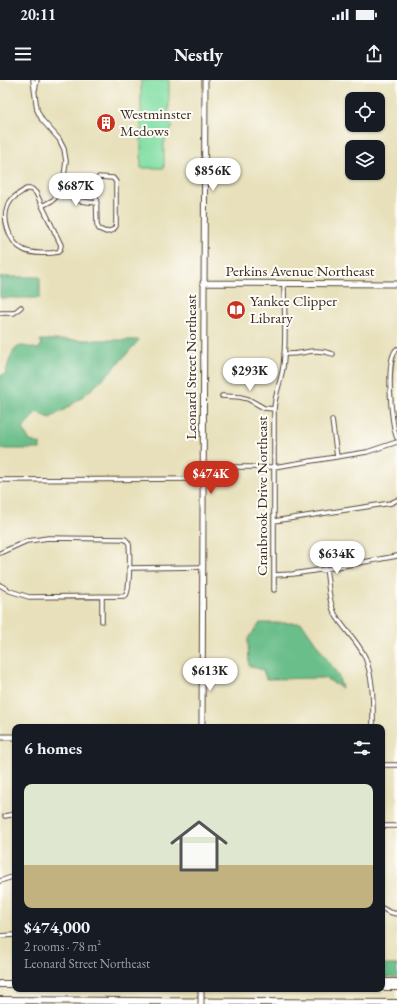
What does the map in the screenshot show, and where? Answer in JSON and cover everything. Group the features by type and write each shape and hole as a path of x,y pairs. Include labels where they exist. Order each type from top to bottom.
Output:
{"highway":[{"path":"385,982 397,982"},
{"path":"0,984 12,984"},
{"path":"385,987 397,987"},
{"path":"0,1000 397,1003"},
{"path":"173,1002 194,1004"}],"main road":[{"name":"Leonard Street Northeast","path":"202,724 205,80"},
{"name":"Perkins Avenue Northeast","path":"203,283 397,284"},
{"path":"0,737 12,737"},
{"path":"201,992 201,1004"}],"street":[{"path":"33,80 39,115 56,134 64,149 65,167 61,192 54,200 42,206"},
{"path":"35,91 37,80"},
{"path":"98,178 115,178 116,225 114,229 106,232 97,227 96,203 96,182 98,178"},
{"path":"26,189 32,189 42,206 61,245 60,250 55,252 25,251 18,247 8,229 6,213 9,203 26,189"},
{"path":"61,192 80,201 96,203"},
{"name":"Cranbrook Drive Northeast","path":"274,590 274,409 283,367 284,283"},
{"path":"0,314 14,313 21,307"},
{"path":"284,354 318,350 333,354"},
{"path":"396,350 391,367 391,407 393,424 397,438"},
{"path":"222,396 248,399 264,408 274,409"},
{"path":"332,420 337,457"},
{"path":"203,467 274,467 367,452 397,442"},
{"path":"0,480 203,479"},
{"path":"274,521 391,503 397,500"},
{"path":"0,553 27,541 48,538 125,539 129,544 129,591 126,596 29,596 10,591 0,585"},
{"path":"274,575 288,575 397,556"},
{"path":"129,568 202,567"},
{"path":"326,569 330,600 333,609 341,623 359,647 370,673 373,690 373,724"},
{"path":"102,596 102,621"},
{"path":"385,765 397,765"},
{"path":"5,816 12,815"},
{"path":"385,826 397,826"},
{"path":"0,881 12,877"},
{"path":"385,910 397,914"},
{"path":"0,936 12,935"}],"green space":[{"path":"141,80 169,80 169,121 173,126 164,143 164,168 141,168"},
{"path":"0,277 40,277 40,298 0,298"},
{"path":"40,340 139,340 109,373 75,402 50,418 36,412 23,429 30,441 40,444 40,449 0,449 0,376 5,374 10,357 17,347 21,346 38,349 42,344"},
{"path":"260,623 302,623 338,675 342,688 325,678 266,679 263,670 249,666 248,639"},
{"path":"385,965 397,965 397,978 385,977"}],"place":[{"name":"Westminster Medows","path":"106,123"},
{"name":"Yankee Clipper Library","path":"236,310"}]}
